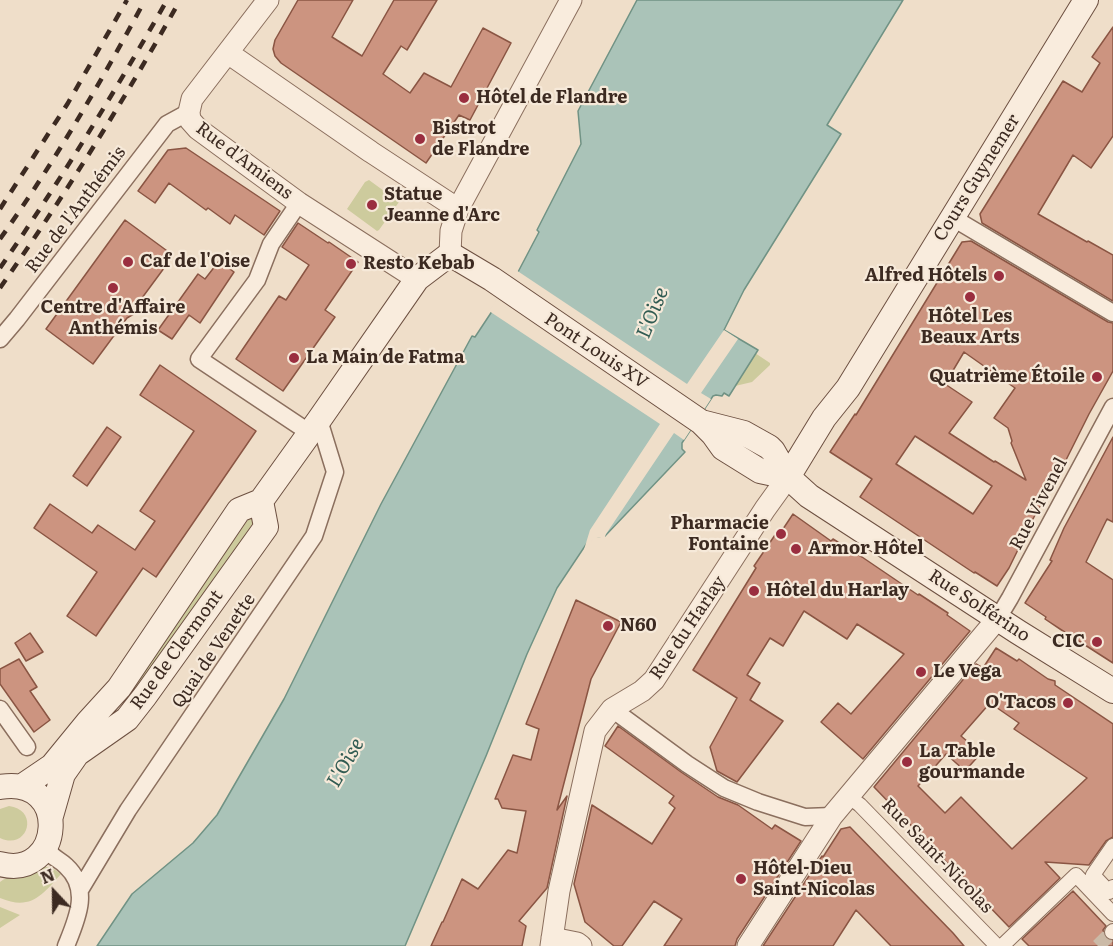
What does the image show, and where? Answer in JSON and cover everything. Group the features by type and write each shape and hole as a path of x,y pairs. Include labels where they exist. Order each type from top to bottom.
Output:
{"main road":[{"name":"Cours Guynemer","path":"788,477 824,418 848,388 1086,0"},
{"name":"Rue de Clermont","path":"11,787 51,766 119,688 239,510 261,501 417,279 450,254"},
{"name":"Pont Louis XV","path":"450,254 492,279 701,422"},
{"name":"Rue Solférino","path":"701,422 723,448 760,471 788,477 809,496 1113,692"},
{"name":"Rue de Clermont","path":"46,847 52,826 51,816 63,774 77,754 127,719 145,696 266,527 261,501"},
{"path":"11,787 32,791 47,806 51,816"},
{"path":"1,866 16,866 27,862 38,856 46,847"}],"street":[{"name":"Rue d'Amiens","path":"268,0 192,99 190,120 198,129 299,203 417,279"},
{"path":"450,254 452,231 458,209 571,0"},
{"path":"228,53 458,209"},
{"name":"Rue de l'Anthémis","path":"0,339 167,124 189,112"},
{"path":"299,203 272,244 257,280 200,359 314,427"},
{"path":"953,218 1113,313"},
{"name":"Rue Vivenel","path":"998,618 1113,407"},
{"name":"Quai de Venette","path":"66,946 76,921 80,890 129,810 314,536 335,472 314,427"},
{"name":"Rue du Harlay","path":"551,942 559,891 595,731 612,709 642,692 654,680 788,477"},
{"path":"748,946 832,816 998,618"},
{"path":"0,709 27,747"},
{"path":"612,709 724,788 805,817 832,816"},
{"name":"Rue Saint-Nicolas","path":"848,796 860,805 997,946"},
{"path":"1113,846 1093,875 1103,888 1113,914"},
{"path":"46,847 49,854 65,865 76,878 80,890"},
{"path":"1002,946 1076,875 1103,888"},
{"path":"551,942 577,943 581,946"}],"shaded area":[{"path":"369,180 399,202 377,231 347,209 365,182"},
{"path":"755,353 770,365 752,382 735,386"},
{"path":"252,514 253,523 139,691 135,691 133,686"},
{"path":"9,806 19,809 27,821 27,828 23,835 10,841 0,838 0,809"},
{"path":"39,867 51,867 61,874 42,894 28,902 11,902 0,898 0,882"},
{"path":"0,907 20,915 0,928"}],"water":[{"name":"L'Oise","path":"637,0 903,0 827,125 841,134 744,290 724,330 758,350 729,396 724,393 722,396 713,396 682,443 682,449 685,452 605,536 591,537 557,588 527,654 405,946 97,946 132,894 193,843 217,815 284,699 381,504 472,336 475,337 518,272 539,232 537,230 581,144 578,111"}],"pier":[{"path":"516,270 687,384 724,330 738,339 701,393 711,399 684,440 674,433 604,539 600,537 593,539 582,556 590,530 660,424 489,311"}],"building":[{"path":"298,0 353,0 332,37 362,56 394,0 437,0 407,50 401,46 383,74 410,93 424,73 451,87 483,28 511,43 470,120 459,115 426,163 281,63 275,56 273,49 275,40"},
{"path":"1113,27 1113,136 1091,168 1073,155 1038,214 1113,255 1113,301 982,223 980,214 1063,81 1082,92 1100,63 1092,57"},
{"path":"186,148 280,211 264,235 235,215 230,224 169,183 155,203 138,191 168,150"},
{"name":"Centre d'Affaire Anthémis","path":"125,220 170,253 170,260 139,302 137,312 127,318 93,364 46,329"},
{"path":"298,223 358,262 325,310 335,317 283,391 236,359 279,296 286,300 309,265 282,247"},
{"path":"971,241 1113,323 1113,371 1009,568 997,586 860,497 872,479 830,452 856,415 962,242","holes":["964,352 1015,388 994,418 1008,428 1011,443 1026,480 949,433 972,402 945,384","915,436 992,486 973,514 896,464"]},
{"path":"219,261 234,272 200,323 189,315 172,339 158,330 198,274 205,279"},
{"path":"160,365 256,431 156,577 143,568 96,636 67,616 97,572 34,528 50,504 92,533 98,525 135,550 155,521 140,511 194,431 140,395"},
{"path":"107,427 121,437 87,486 73,476"},
{"path":"1113,437 1113,522 1107,519 1086,562 1113,580 1113,663 1045,619 1046,617 1025,603 1052,561 1050,560 1064,528"},
{"path":"793,514 831,541 833,539 948,613 947,615 970,631 863,759 821,722 838,703 851,714 904,654 857,624 847,639 804,611 783,646 770,638 747,675 760,683 750,700 783,721 737,782 717,771 710,747 737,698 693,670 756,568 754,566 775,535 781,528 783,529"},
{"path":"576,600 621,622 591,679 557,810 567,796 547,888 519,921 526,926 522,946 431,946 462,879 478,889 508,850 517,853 526,811 502,808 498,799 495,799 513,755 531,760 539,729 526,724"},
{"path":"30,633 43,652 26,661 15,643"},
{"path":"996,648 1055,681 1055,685 1113,724 1113,837 1106,841 1089,865 1045,862 1060,878 1009,927 874,787 976,664 983,668","holes":["990,703 1019,723 1014,729 1087,778 1012,849 961,797 945,813 918,786 946,754 965,771 981,753 961,736"]},
{"path":"19,659 37,687 30,691 50,720 34,732 0,684 0,669"},
{"path":"618,726 718,797 738,805 772,829 775,825 801,841 737,939 735,946 664,946 682,919 654,901 622,946 614,946 585,922 574,884 592,805 652,844 675,808 669,803 674,796 605,746"},
{"path":"850,827 964,946 891,946 856,910 833,946 763,946 841,829"},
{"path":"1073,891 1106,926 1103,930 1104,935 1106,939 1113,941 1113,946 1029,946 1022,939"}],"tunnel":[{"path":"1098,946 1112,932"}],"railway":[{"path":"0,209 68,103 127,0"},
{"path":"0,239 76,122 145,0"},
{"path":"0,268 86,136 167,0"},
{"path":"0,288 94,146 180,0"}],"place":[{"name":"Hôtel de Flandre","path":"464,98"},
{"name":"Bistrot de Flandre","path":"420,139"},
{"name":"Statue Jeanne d'Arc","path":"372,205"},
{"name":"Caf de l'Oise","path":"128,262"},
{"name":"Resto Kebab","path":"351,264"},
{"name":"Alfred Hôtels","path":"999,276"},
{"name":"Centre d'Affaire Anthémis","path":"113,288"},
{"name":"Hôtel Les Beaux Arts","path":"970,297"},
{"name":"La Main de Fatma","path":"294,358"},
{"name":"Quatrième Étoile","path":"1097,377"},
{"name":"Pharmacie Fontaine","path":"781,534"},
{"name":"Armor Hôtel","path":"796,549"},
{"name":"Hôtel du Harlay","path":"754,591"},
{"name":"N60","path":"608,626"},
{"name":"CIC","path":"1097,642"},
{"name":"Le Vega","path":"921,672"},
{"name":"O'Tacos","path":"1068,703"},
{"name":"La Table gourmande","path":"907,762"},
{"name":"Hôtel-Dieu Saint-Nicolas","path":"741,879"}]}
